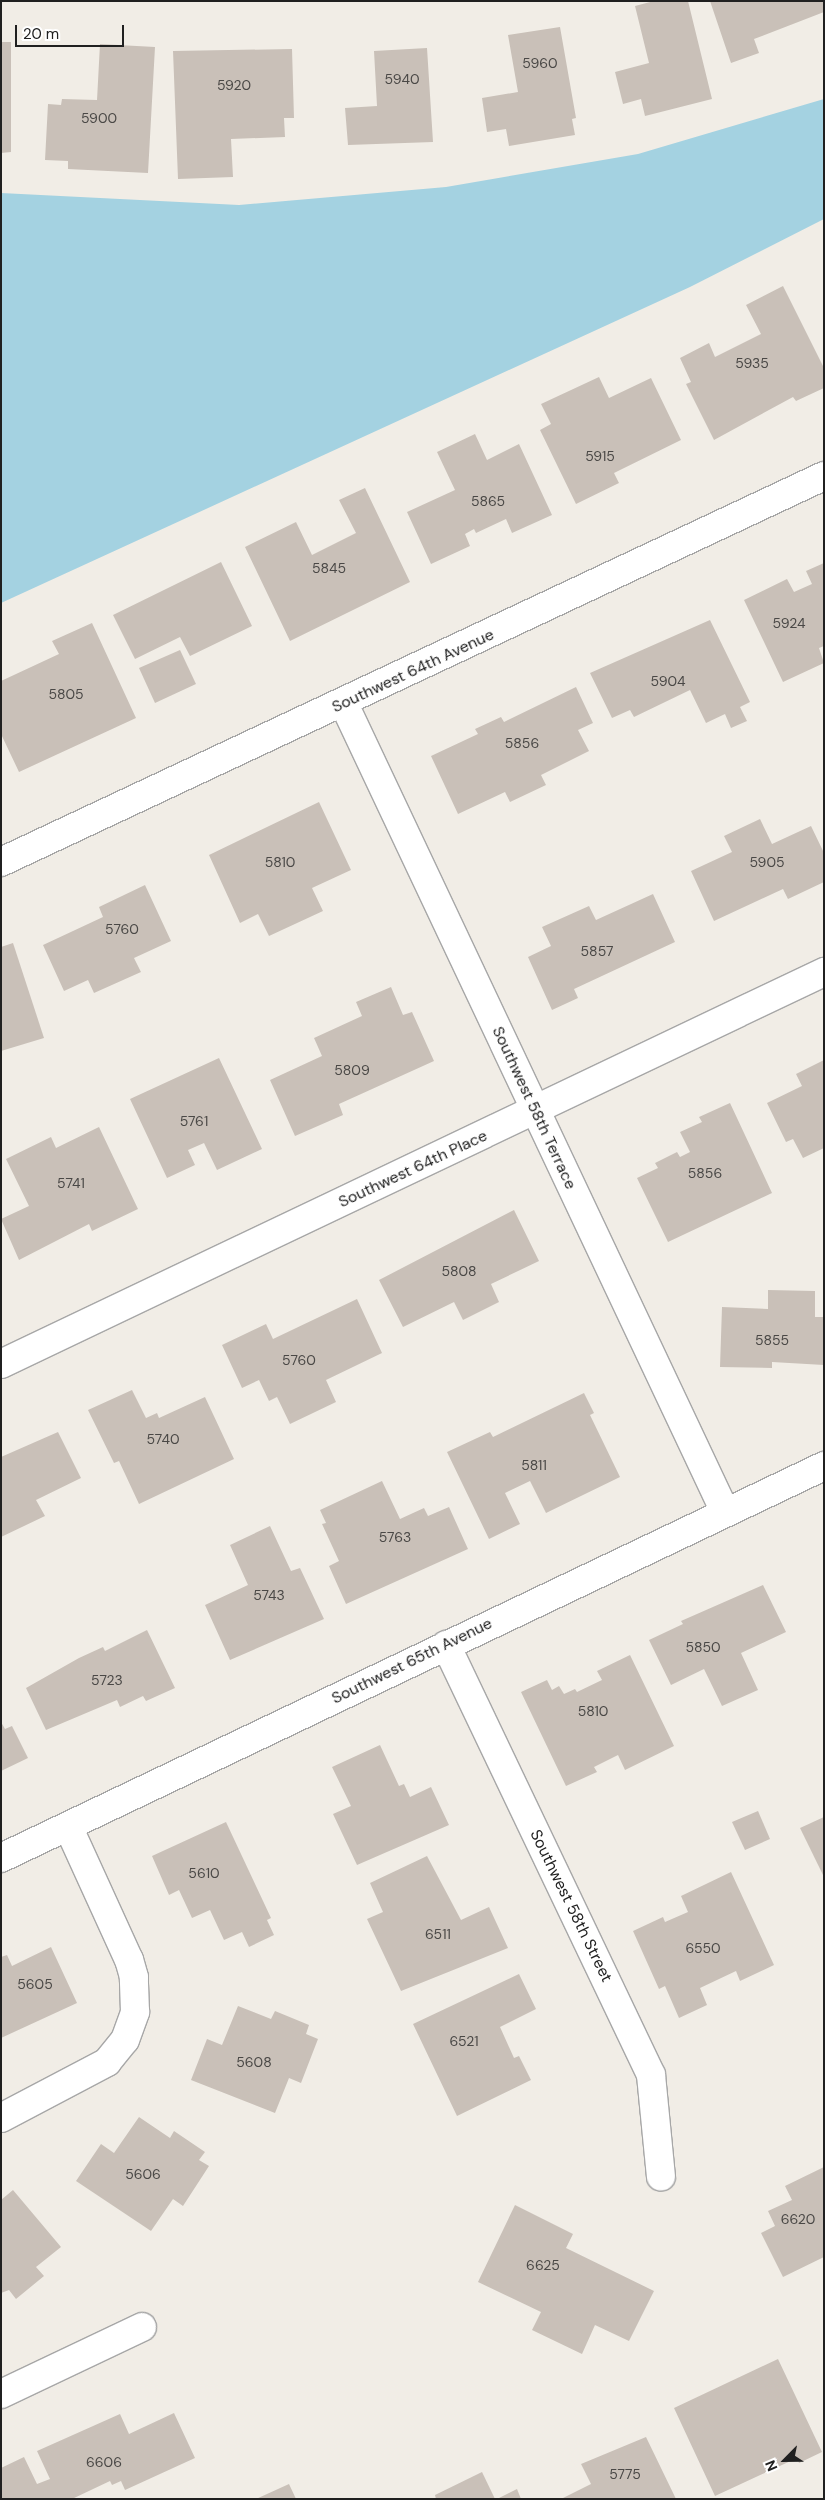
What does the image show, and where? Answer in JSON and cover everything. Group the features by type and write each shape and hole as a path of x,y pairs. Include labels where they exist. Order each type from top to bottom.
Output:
{"street":[{"name":"Southwest 64th Avenue","path":"1,862 344,704 824,476"},
{"name":"Southwest 58th Terrace","path":"344,704 725,1512"},
{"name":"Southwest 64th Place","path":"1,1364 536,1111 824,972"},
{"name":"Southwest 65th Avenue","path":"1,1858 824,1466"},
{"name":"Southwest 58th Street","path":"446,1645 651,2075 661,2178"},
{"path":"1,2118 108,2062 125,2040 135,2012 135,1985 129,1960 68,1826"},
{"path":"1,2394 142,2326"}],"water":[{"path":"824,99 824,219 690,287 1,603 1,193 239,205 446,187 638,154"}],"building":[{"path":"654,1 688,1 712,99 645,116 641,99 623,104 615,72 649,63 635,6"},
{"path":"710,1 824,1 824,12 754,39 759,53 731,63"},
{"path":"560,27 576,118 572,119 575,135 509,146 506,129 487,132 482,98 518,92 508,35"},
{"path":"1,42 11,42 11,152 1,153"},
{"path":"100,44 155,47 148,173 68,169 68,161 45,160 48,104 61,105 62,99 97,100"},
{"path":"427,48 433,142 348,145 345,108 377,106 374,51"},
{"path":"292,49 294,118 284,118 285,137 231,139 233,177 178,179 173,51"},
{"path":"783,286 824,368 824,388 796,401 793,397 714,440 686,384 691,382 680,358 709,343 715,357 761,334 746,305"},
{"path":"599,377 609,398 651,378 681,440 614,473 619,483 576,504 540,430 551,424 541,404"},
{"path":"475,434 487,460 519,444 552,515 512,533 506,519 476,533 474,529 465,534 470,546 431,564 407,512 455,490 437,452"},
{"path":"365,488 410,582 290,641 245,547 296,522 312,555 356,533 339,500"},
{"path":"221,562 252,626 190,656 180,637 135,659 113,615"},
{"path":"824,563 824,646 819,648 824,663 783,682 744,600 787,579 794,592 812,584 806,571"},
{"path":"710,620 750,702 740,707 747,721 731,728 725,714 706,723 690,690 634,717 630,710 612,718 590,673"},
{"path":"92,623 136,718 19,772 1,734 1,681 59,654 52,641"},
{"path":"180,650 196,684 155,703 139,668"},
{"path":"576,687 593,723 578,730 589,751 541,775 546,785 510,802 505,792 458,814 431,756 478,734 475,729 501,717 504,722"},
{"path":"319,802 351,870 312,888 323,911 269,936 258,914 240,923 209,855"},
{"path":"760,819 772,844 811,826 824,853 824,882 788,899 783,889 714,921 691,871 732,852 724,836"},
{"path":"145,885 171,941 134,958 141,972 94,993 88,980 64,991 43,945 103,917 99,907"},
{"path":"653,894 675,942 574,989 578,998 552,1010 528,957 551,946 542,927 589,906 596,920"},
{"path":"13,943 44,1038 1,1051 1,947"},
{"path":"391,987 403,1015 412,1012 434,1061 339,1104 343,1115 295,1136 270,1080 322,1056 314,1038 362,1016 356,1002"},
{"path":"219,1058 262,1149 217,1170 204,1143 188,1150 195,1165 167,1178 130,1099"},
{"path":"824,1060 824,1148 803,1158 793,1139 786,1142 767,1103 802,1086 796,1074"},
{"path":"730,1103 772,1193 668,1242 637,1178 658,1168 655,1163 677,1152 680,1157 690,1152 680,1132 702,1122 699,1117"},
{"path":"99,1127 138,1209 92,1231 89,1224 19,1260 1,1219 29,1206 6,1159 51,1137 56,1148"},
{"path":"514,1210 539,1261 491,1284 499,1302 463,1320 454,1302 403,1327 379,1280"},
{"path":"768,1290 815,1291 815,1317 824,1317 824,1365 772,1362 772,1368 720,1367 722,1307 768,1309"},
{"path":"357,1299 382,1353 326,1380 336,1402 290,1424 277,1397 269,1401 259,1380 242,1388 222,1345 266,1324 273,1339"},
{"path":"132,1390 146,1418 157,1413 159,1418 205,1397 234,1459 139,1504 119,1461 114,1463 88,1410"},
{"path":"584,1393 594,1413 590,1415 620,1477 546,1513 530,1481 505,1493 520,1524 489,1539 447,1452 490,1432 493,1437"},
{"path":"58,1432 81,1478 36,1500 45,1516 1,1537 1,1457"},
{"path":"382,1481 400,1519 424,1508 428,1516 449,1507 468,1549 346,1604 329,1566 339,1561 322,1524 326,1523 320,1510"},
{"path":"270,1526 291,1571 300,1568 324,1619 230,1660 205,1605 248,1585 230,1545"},
{"path":"763,1585 786,1632 741,1653 758,1690 722,1706 704,1669 671,1685 649,1640 683,1624 681,1621"},
{"path":"147,1630 175,1688 146,1701 143,1696 120,1707 117,1700 46,1730 26,1688 79,1658 103,1647 105,1651"},
{"path":"630,1655 674,1746 625,1770 618,1755 594,1767 597,1772 566,1786 521,1692 547,1680 552,1690 559,1686 564,1694 575,1689 577,1692 602,1680 597,1671"},
{"path":"1,1722 5,1729 12,1726 28,1758 1,1771"},
{"path":"380,1745 399,1786 404,1784 410,1797 431,1787 449,1825 357,1865 333,1814 351,1806 332,1767"},
{"path":"758,1811 770,1839 745,1850 732,1822"},
{"path":"824,1817 824,1877 800,1828"},
{"path":"226,1822 271,1918 267,1920 274,1935 249,1947 242,1932 224,1940 210,1910 192,1918 179,1890 169,1895 152,1856"},
{"path":"427,1856 461,1920 489,1907 508,1948 401,1991 367,1919 383,1912 370,1883"},
{"path":"731,1872 774,1965 740,1981 736,1971 700,1988 707,2005 679,2018 665,1986 659,1989 633,1931 663,1917 665,1922 688,1912 681,1896"},
{"path":"51,1947 77,2003 1,2038 1,1957 7,1955 12,1966"},
{"path":"519,1974 536,2009 500,2027 514,2058 519,2056 531,2080 457,2116 413,2024"},
{"path":"238,2006 271,2019 275,2011 309,2025 306,2034 318,2039 301,2083 289,2078 275,2113 191,2080 207,2039 222,2045"},
{"path":"139,2117 170,2138 174,2131 205,2152 199,2160 209,2166 183,2206 173,2199 151,2231 76,2181 101,2144 114,2153"},
{"path":"824,2167 824,2257 783,2277 761,2233 775,2226 768,2211 792,2200 785,2186"},
{"path":"13,2190 61,2247 36,2267 44,2276 16,2299 9,2290 1,2293 1,2200"},
{"path":"515,2205 573,2234 566,2248 654,2291 629,2341 595,2325 582,2354 532,2330 541,2312 478,2282"},
{"path":"778,2359 822,2452 799,2463 797,2458 715,2496 674,2408"},
{"path":"174,2413 195,2458 125,2490 121,2481 112,2485 110,2481 72,2499 1,2499 1,2468 24,2457 37,2484 50,2479 37,2451 120,2414 129,2434"},
{"path":"646,2437 676,2499 561,2499 591,2484 581,2464"},
{"path":"482,2472 495,2499 436,2499 435,2495"},
{"path":"289,2484 296,2499 256,2499"},
{"path":"517,2489 521,2499 497,2499"}]}
